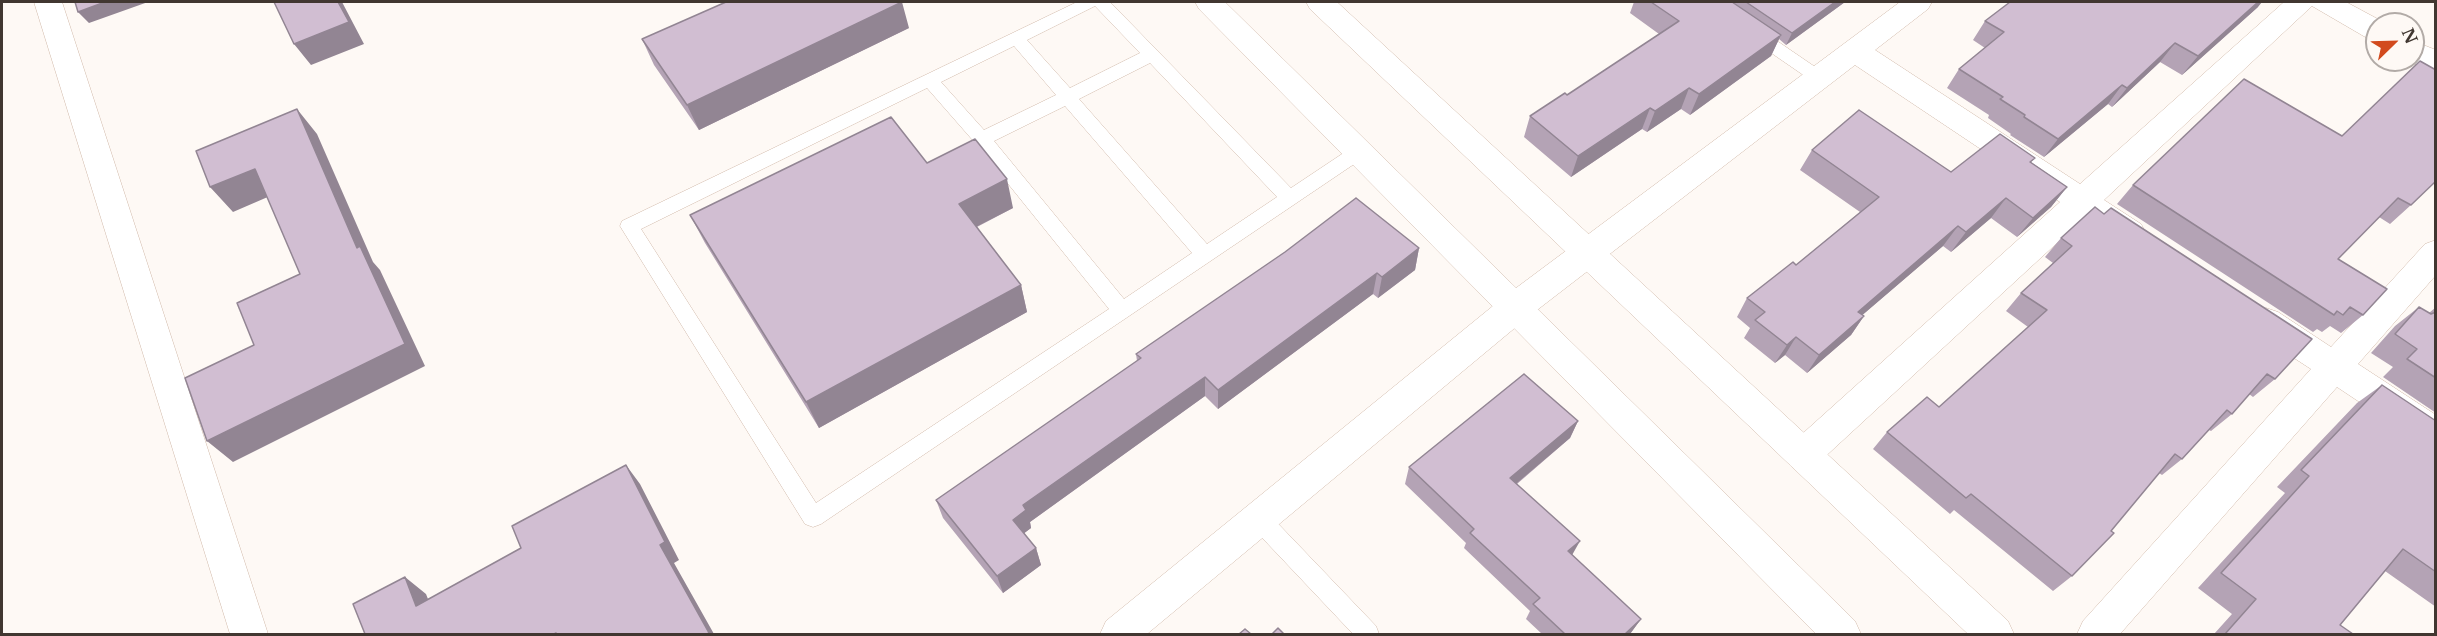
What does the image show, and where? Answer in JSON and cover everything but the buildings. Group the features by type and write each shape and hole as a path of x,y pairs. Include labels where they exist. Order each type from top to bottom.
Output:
{"street":[{"path":"48,2 249,634"},
{"path":"1209,2 1842,634"},
{"path":"1320,2 1995,634"},
{"path":"1803,455 2301,2"},
{"path":"2324,2 2365,24"},
{"path":"1119,634 1516,307 1914,3"},
{"path":"1854,50 2150,246"},
{"path":"2096,634 2436,253"},
{"path":"2238,303 2436,434"}],"lane":[{"path":"1090,2 629,226 813,517 1360,152"},
{"path":"1101,2 1290,198"},
{"path":"1709,2 1818,76"},
{"path":"1016,38 1205,255"},
{"path":"982,139 1152,55"},
{"path":"930,80 982,139 1122,311"},
{"path":"1258,518 1368,634"}]}
